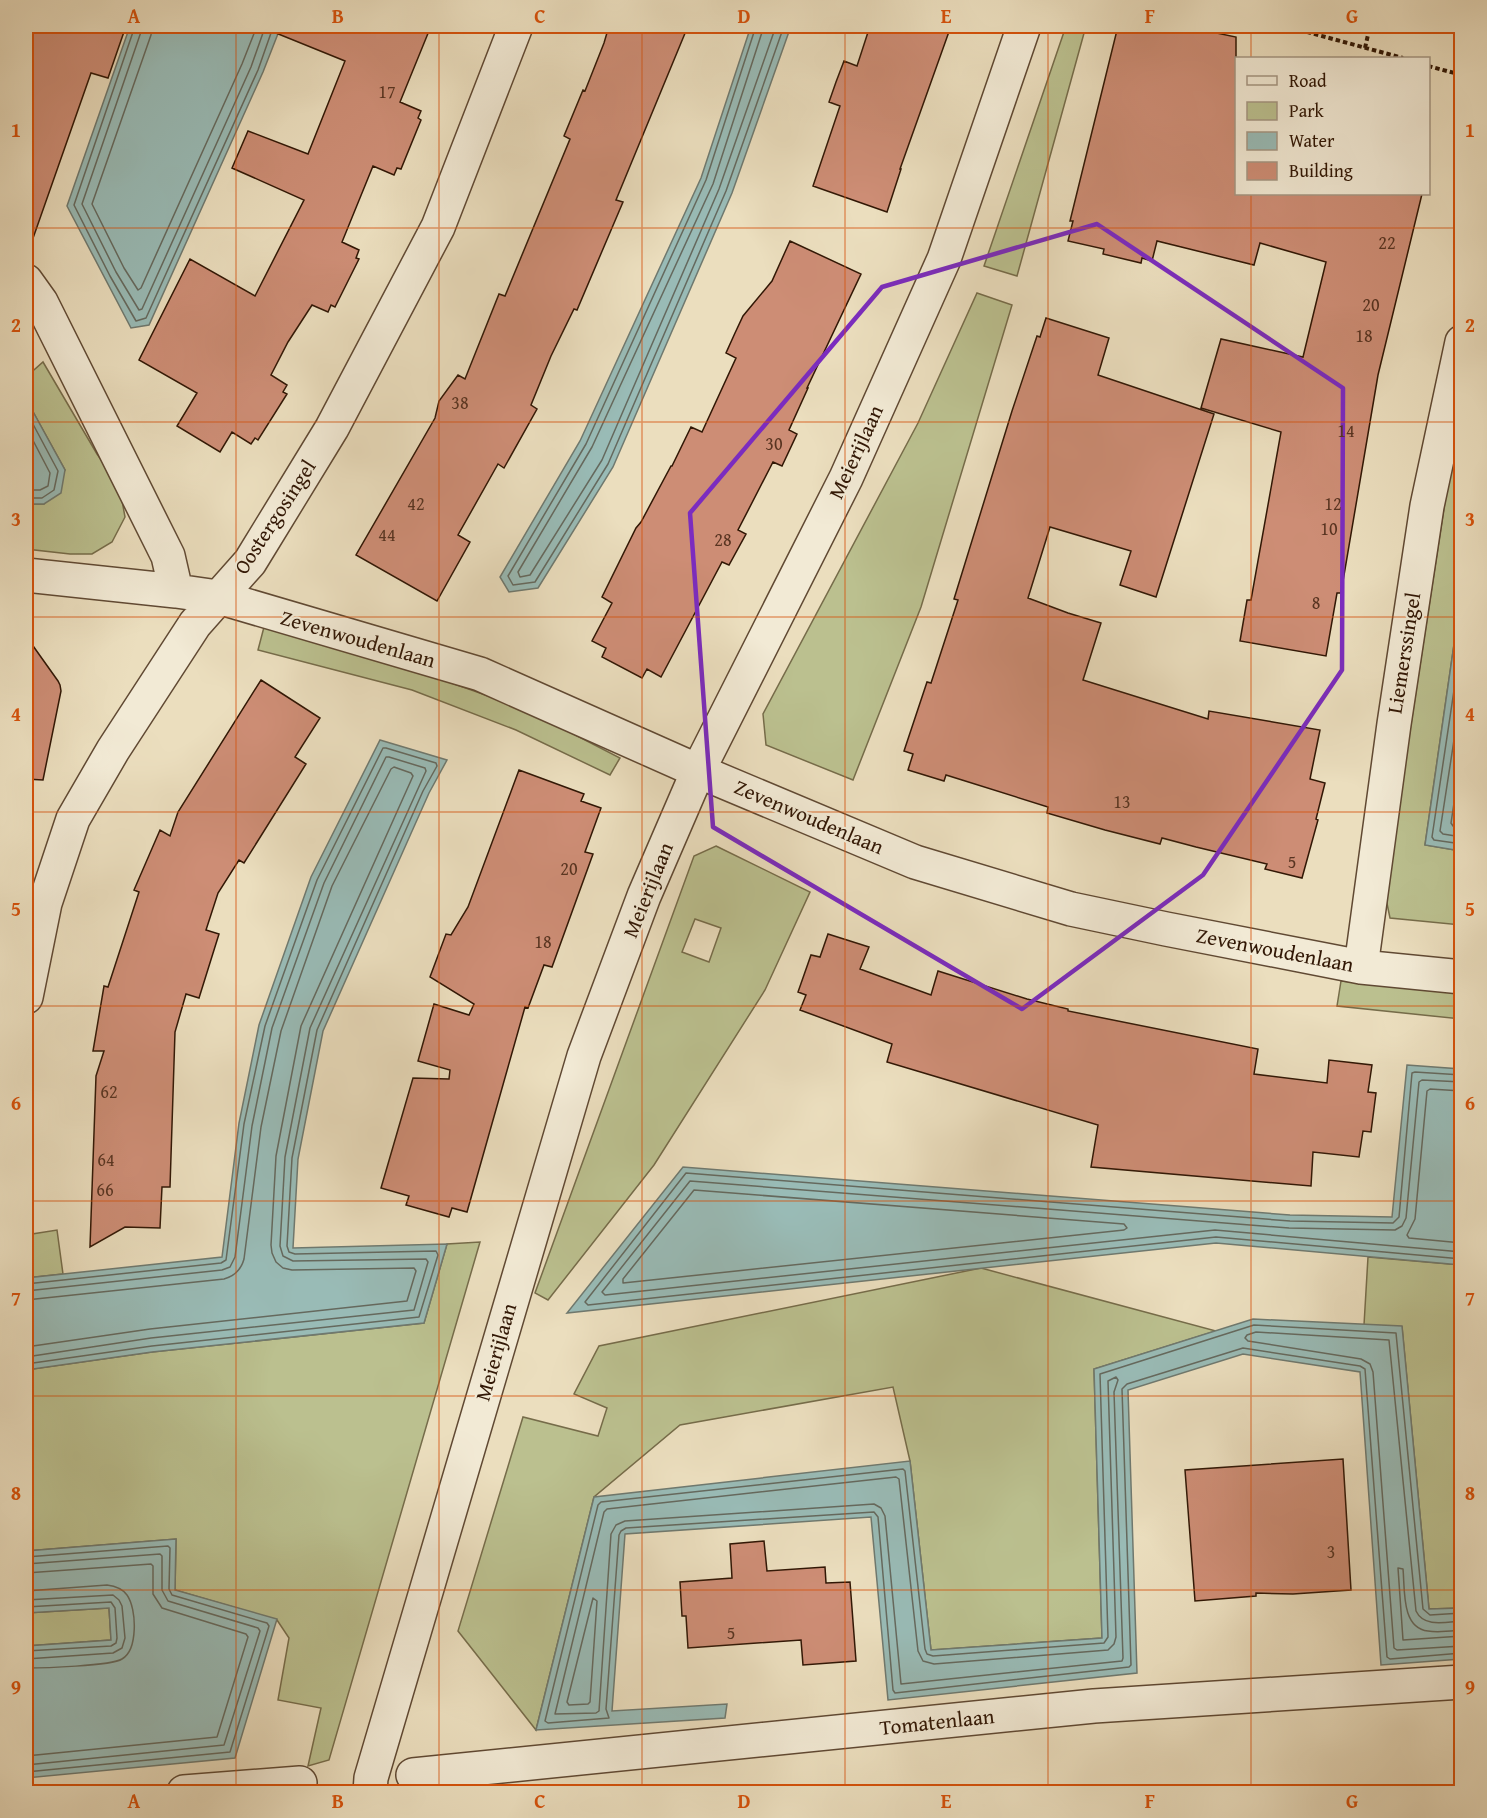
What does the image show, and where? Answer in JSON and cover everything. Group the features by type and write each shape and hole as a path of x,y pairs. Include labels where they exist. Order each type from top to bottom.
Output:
{"street":[{"name":"Oostergosingel","path":"26,997 45,903 73,819 113,750 189,634 250,562 332,428 438,227 516,26"},
{"name":"Meierijlaan","path":"370,1792 375,1766 584,1056 644,896 698,771 846,478 944,259 1024,26"},
{"path":"26,281 42,302 168,556 176,591"},
{"name":"Liemerssingel","path":"1361,967 1427,506 1461,342"},
{"name":"Zevenwoudenlaan","path":"26,575 218,597 480,674 698,771 915,862 1071,909 1361,967 1461,977"},
{"name":"Tomatenlaan","path":"413,1775 1095,1706 1461,1682"},
{"path":"184,1792 300,1783"}],"path":[{"path":"1285,26 1399,57"},
{"path":"1365,48 1370,26"},
{"path":"1430,67 1461,75"}],"highlighted area":[{"path":"1097,224 1343,388 1342,670 1203,875 1022,1009 713,827 690,513 882,287"}],"green space":[{"path":"1066,26 1086,26 1017,276 984,266"},
{"path":"977,293 1012,305 921,607 853,780 766,745 763,714 918,423"},
{"path":"43,362 97,454 119,484 125,517 112,542 92,554 26,549 26,504 44,504 65,470 26,399 26,377"},
{"path":"1461,417 1461,596 1425,845 1461,851 1461,925 1390,918 1385,894 1453,449"},
{"path":"264,627 412,669 525,709 620,758 610,775 516,730 412,690 258,650"},
{"path":"716,846 810,892 765,990 654,1165 548,1300 535,1293 694,856","holes":["695,919 721,928 709,962 682,952"]},
{"path":"1341,981 1461,993 1461,1019 1337,1006"},
{"path":"57,1230 63,1274 26,1278 26,1235"},
{"path":"480,1242 329,1760 308,1766 321,1708 278,1700 289,1638 277,1620 175,1590 176,1539 26,1551 26,1370 152,1352 424,1323 447,1244"},
{"path":"1368,1257 1461,1265 1461,1608 1429,1609 1402,1327 1364,1325"},
{"path":"981,1268 1216,1331 1094,1369 1102,1638 931,1650 910,1461 893,1387 680,1425 594,1497 536,1730 458,1631 523,1417 598,1436 607,1408 574,1394 599,1346"},
{"path":"109,1608 111,1640 26,1646 26,1613"}],"water":[{"path":"130,26 281,26 263,72 149,325 131,328 67,206"},
{"path":"751,26 791,26 732,193 613,467 538,588 509,592 500,577 580,441 701,178"},
{"path":"26,399 65,470 61,493 44,504 26,504"},
{"path":"1461,596 1462,851 1425,845"},
{"path":"380,740 447,760 429,793 323,1031 298,1159 293,1248 447,1244 424,1323 152,1352 26,1370 26,1278 222,1257 239,1123 259,1025 311,877"},
{"path":"1407,1065 1461,1069 1461,1265 1216,1243 567,1313 683,1167 1290,1215 1392,1217"},
{"path":"1253,1319 1402,1326 1429,1609 1461,1608 1461,1659 1381,1665 1360,1372 1243,1354 1128,1390 1137,1673 888,1700 871,1517 625,1534 612,1711 727,1704 725,1718 536,1730 594,1497 910,1461 931,1650 1102,1638 1094,1369"},
{"path":"176,1539 175,1590 277,1619 235,1758 26,1778 26,1646 111,1640 109,1608 26,1613 26,1551"}],"building":[{"path":"26,26 126,26 108,78 91,73 31,244 26,243"},
{"path":"261,26 431,26 400,102 421,111 418,118 421,120 401,169 397,168 394,175 373,166 342,242 359,250 356,258 359,259 335,307 331,305 328,312 312,305 288,342 271,375 287,385 283,392 287,394 258,440 255,438 251,444 232,432 220,452 177,426 197,393 139,360 190,259 255,296 304,200 232,168 248,131 308,154 345,61"},
{"path":"609,26 688,26 616,200 623,202 577,310 574,309 551,356 531,405 537,409 504,468 498,464 458,535 470,542 437,601 356,555 435,418 439,401 458,375 465,379 499,294 505,296 570,139 564,136 583,90 585,91"},
{"path":"870,26 951,26 887,212 813,186 840,106 829,102 836,82 844,61 857,66"},
{"path":"1118,26 1183,26 1236,37 1235,195 1422,195 1378,375 1341,593 1337,593 1326,656 1240,641 1247,600 1251,600 1281,432 1201,408 1221,339 1303,357 1326,262 1260,243 1254,265 1157,241 1152,261 1142,258 1141,263 1103,254 1104,249 1068,241 1073,221 1070,221"},
{"path":"790,241 861,274 789,430 797,434 782,466 773,462 738,530 746,534 729,565 722,562 661,677 647,669 642,678 602,657 606,648 592,641 612,603 602,597 636,528 672,466 691,427 702,432 736,358 726,353 735,333 743,316 772,281"},
{"path":"1046,318 1109,338 1098,375 1214,414 1156,597 1120,585 1131,551 1050,527 1028,598 1101,623 1083,680 1208,719 1209,711 1320,730 1310,779 1325,783 1316,819 1318,820 1302,878 1265,869 1267,864 1162,838 1160,844 1105,830 1047,813 1048,807 946,775 944,781 908,770 913,754 904,751 927,682 931,683 958,600 954,599 1012,411 1037,336 1040,337"},
{"path":"26,636 58,681 61,691 43,780 26,779"},
{"path":"261,680 320,718 295,757 306,764 244,863 239,860 218,893 206,930 219,934 199,998 186,994 175,1032 170,1187 162,1187 160,1228 125,1227 90,1247 96,1076 104,1051 93,1051 104,986 108,987 139,892 134,890 160,830 170,836 178,812"},
{"path":"519,770 584,794 581,801 601,808 585,852 593,854 552,967 544,965 528,1008 525,1007 467,1212 452,1208 449,1217 406,1205 409,1196 381,1188 413,1078 449,1079 450,1070 418,1061 434,1004 469,1015 474,1004 430,977 446,934 451,935 468,907"},
{"path":"828,934 869,947 860,969 931,995 938,971 1027,999 1068,1009 1068,1011 1258,1049 1254,1074 1327,1083 1329,1060 1372,1065 1368,1092 1376,1093 1371,1132 1363,1131 1359,1157 1313,1152 1311,1186 1091,1167 1098,1125 887,1062 892,1044 800,1010 806,995 798,992 811,955 820,957"},
{"path":"1343,1459 1351,1590 1293,1594 1256,1593 1256,1596 1195,1601 1185,1470"},
{"path":"764,1541 767,1571 825,1567 826,1583 850,1582 856,1661 803,1665 801,1640 688,1648 686,1616 682,1616 680,1582 732,1578 730,1544"}]}
